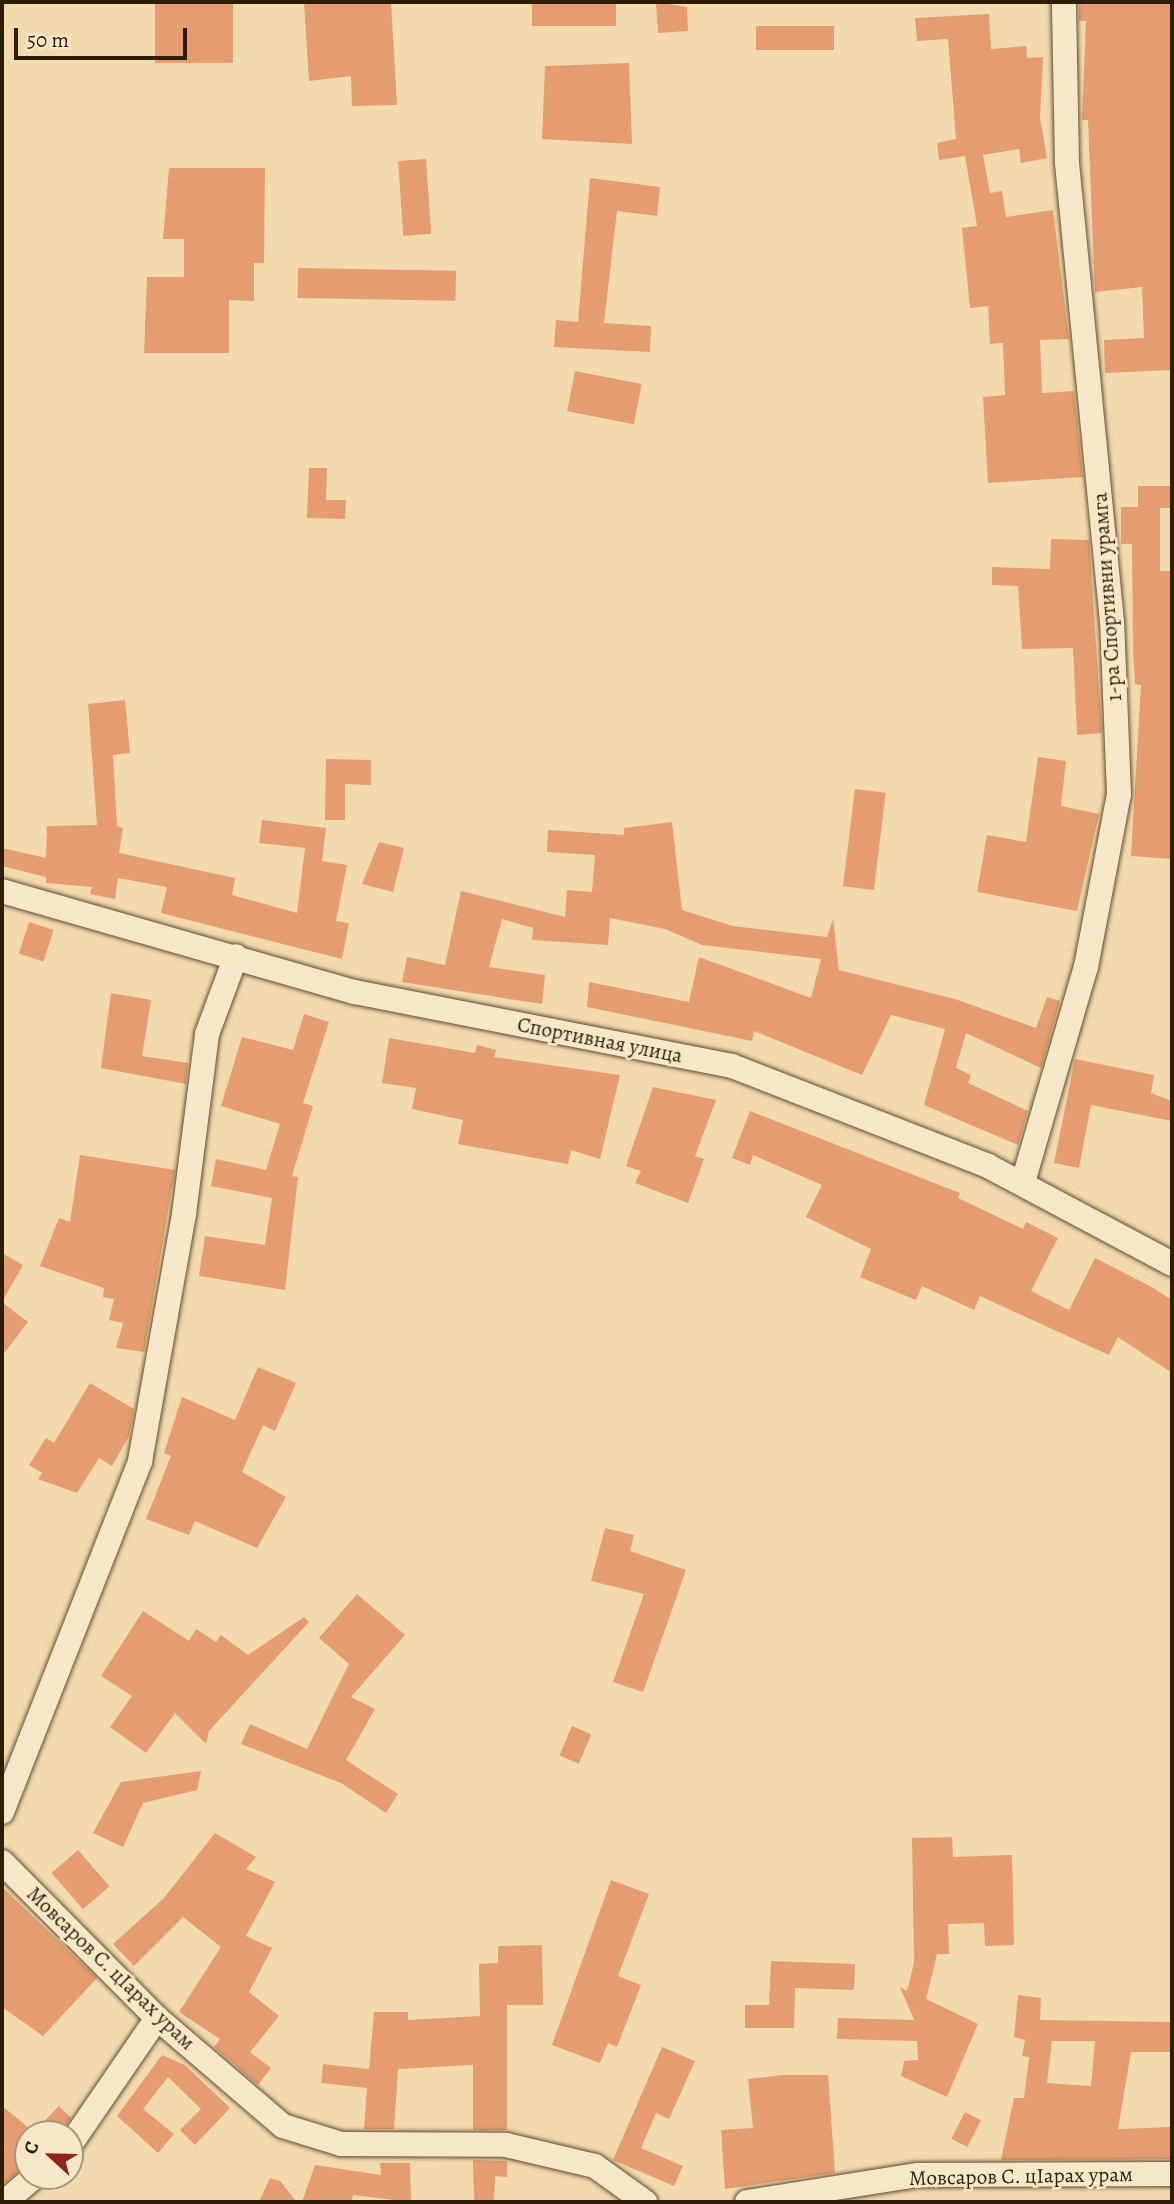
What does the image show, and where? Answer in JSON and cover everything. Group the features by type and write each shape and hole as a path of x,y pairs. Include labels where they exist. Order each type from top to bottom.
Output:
{"street":[{"name":"1-ра Спортивни урамга","path":"1023,1182 1086,967 1119,794 1112,622 1067,163 1064,2"},
{"name":"Спортивная улица","path":"2,891 355,992 732,1066 831,1100 1023,1182 1172,1264"},
{"path":"2,1812 140,1461 184,1214 207,1034 236,956"},
{"name":"Мовсаров С. цIарах урам","path":"2,1862 157,2018 284,2126 341,2144 506,2144 595,2166 645,2202"},
{"path":"84,2125 157,2018"},
{"name":"Мовсаров С. цIарах урам","path":"747,2202 918,2175 1172,2174"},
{"path":"5,2202 18,2190"}],"building":[{"path":"155,2 233,2 233,63 155,63"},
{"path":"304,2 391,2 397,105 352,106 351,76 309,81"},
{"path":"532,2 616,2 616,26 532,26"},
{"path":"656,2 687,7 688,31 658,33"},
{"path":"1079,2 1172,2 1172,370 1105,373 1104,340 1144,338 1142,287 1095,292 1088,120 1082,120 1086,21 1079,21"},
{"path":"989,14 991,49 1026,46 1027,58 1043,57 1040,117 1047,158 1021,163 1019,149 983,155 990,193 1002,191 1006,217 1053,210 1069,339 1040,340 1042,393 1074,391 1083,477 988,483 983,397 1005,395 1003,343 990,344 988,306 970,308 962,228 977,226 965,156 939,160 937,143 956,139 948,39 917,41 915,18"},
{"path":"756,26 834,26 834,50 756,50"},
{"path":"629,63 632,144 542,139 545,66"},
{"path":"426,159 431,234 403,236 398,161"},
{"path":"169,168 265,168 264,263 254,263 254,301 229,300 229,353 144,353 147,277 184,277 184,239 163,239"},
{"path":"590,178 660,187 657,216 617,211 604,323 651,326 650,352 554,347 556,320 578,322"},
{"path":"298,268 456,271 455,301 297,298"},
{"path":"575,371 642,384 634,424 567,411"},
{"path":"309,468 327,468 326,500 346,500 345,519 307,518"},
{"path":"1138,486 1172,486 1172,508 1160,508 1160,571 1172,571 1172,859 1131,856 1141,685 1135,684 1132,544 1121,544 1121,507 1138,507"},
{"path":"1051,539 1089,540 1102,733 1077,735 1073,648 1022,649 1018,586 992,585 992,567 1050,569"},
{"path":"125,700 130,753 113,755 117,826 123,828 119,853 235,878 232,895 297,913 305,848 259,843 262,820 326,828 322,861 347,865 336,921 349,923 342,959 161,913 167,887 118,878 115,899 90,894 92,887 46,883 46,877 2,866 2,848 46,858 47,826 97,825 88,704"},
{"path":"1038,757 1066,761 1061,806 1099,814 1077,911 977,892 987,835 1026,842"},
{"path":"326,759 371,760 371,785 345,784 345,820 325,820"},
{"path":"855,789 886,793 874,890 843,886"},
{"path":"672,822 682,910 733,926 827,937 833,919 839,970 955,999 1036,1028 1047,997 1060,1001 1041,1068 966,1033 956,1068 971,1075 968,1083 1028,1111 1018,1145 924,1105 945,1029 891,1015 862,1075 754,1031 752,1041 587,1007 589,982 689,1002 699,957 811,998 821,959 702,945 665,929 610,918 608,945 532,940 533,928 502,919 489,967 545,975 542,1004 402,982 407,957 445,965 461,891 565,917 567,890 592,892 595,855 547,852 548,830 624,835 624,828"},
{"path":"379,842 404,848 393,892 362,884"},
{"path":"29,922 54,930 44,961 19,953"},
{"path":"111,993 151,1000 142,1056 188,1063 186,1084 101,1068"},
{"path":"304,1014 329,1022 303,1103 313,1106 292,1176 298,1177 285,1290 199,1276 205,1236 265,1245 272,1198 211,1186 216,1159 266,1170 280,1124 221,1106 242,1037 293,1050"},
{"path":"389,1038 475,1053 477,1045 496,1050 494,1057 620,1075 600,1159 571,1150 568,1164 458,1144 463,1120 412,1109 416,1088 382,1083"},
{"path":"1075,1059 1154,1075 1151,1093 1172,1101 1172,1121 1091,1105 1079,1168 1054,1163"},
{"path":"653,1087 716,1100 695,1156 704,1159 688,1203 635,1183 641,1171 626,1166"},
{"path":"750,1111 960,1193 958,1198 1023,1229 1026,1222 1058,1238 1031,1291 1069,1310 1095,1258 1150,1286 1172,1300 1172,1373 1118,1337 1109,1355 980,1296 974,1310 922,1286 916,1300 860,1277 871,1249 806,1217 822,1185 753,1155 750,1165 732,1158"},
{"path":"80,1155 175,1170 144,1352 116,1348 123,1323 109,1320 114,1299 103,1297 104,1288 40,1266 59,1218 70,1222"},
{"path":"2,1253 23,1265 2,1302"},
{"path":"2,1302 28,1322 2,1356"},
{"path":"258,1367 296,1383 275,1431 263,1425 242,1472 286,1497 257,1548 195,1521 189,1535 146,1519 171,1456 164,1453 182,1397 235,1420"},
{"path":"90,1383 134,1409 129,1436 112,1466 99,1458 77,1493 38,1479 42,1473 29,1465 46,1438 54,1443"},
{"path":"605,1528 634,1535 630,1551 686,1570 643,1692 613,1682 644,1594 591,1581"},
{"path":"357,1594 405,1635 351,1697 375,1709 346,1760 398,1794 386,1813 341,1783 241,1744 250,1724 307,1749 349,1664 319,1638"},
{"path":"143,1611 189,1641 196,1629 216,1642 221,1635 248,1655 304,1617 309,1622 209,1731 206,1744 175,1713 146,1753 110,1727 132,1696 101,1676"},
{"path":"572,1726 591,1734 579,1764 559,1755"},
{"path":"201,1771 197,1790 143,1803 123,1847 93,1833 121,1782"},
{"path":"215,1833 256,1857 246,1869 275,1882 246,1936 272,1948 249,1992 279,2016 250,2052 271,2068 258,2085 214,2047 220,2039 179,2012 221,1947 183,1917 134,1966 113,1944 164,1898"},
{"path":"952,1837 953,1857 1012,1855 1014,1945 985,1946 984,1923 948,1924 949,1954 937,1954 926,1999 978,2024 947,2097 901,2076 904,2061 918,2060 917,2041 837,2039 838,2018 914,2020 900,1987 907,1991 914,1963 912,1838"},
{"path":"78,1850 109,1886 83,1909 52,1873"},
{"path":"611,1880 649,1894 618,1976 641,1985 617,2047 608,2043 600,2063 552,2045"},
{"path":"2,1887 97,1978 43,2036 2,2007"},
{"path":"542,1945 543,2005 507,2005 507,2130 473,2130 473,2065 398,2069 394,2129 364,2129 367,2088 321,2083 323,2064 369,2069 374,2012 408,2012 408,2020 480,2016 479,1964 498,1963 498,1946"},
{"path":"771,1961 855,1964 854,1990 795,1988 794,2028 745,2028 745,2005 769,2005"},
{"path":"1018,1995 1041,1998 1040,2020 1172,2022 1172,2052 1131,2052 1118,2129 1172,2127 1172,2159 1001,2160 1014,2098 1024,2098 1029,2057 1022,2056 1025,2040 1014,2037","holes":["1052,2041 1095,2041 1091,2086 1047,2083"]},
{"path":"662,2047 695,2061 669,2119 656,2113 641,2148 683,2166 674,2186 613,2160"},
{"path":"162,2055 185,2065 230,2108 195,2145 180,2130 201,2109 168,2077 143,2109 174,2134 158,2153 117,2116"},
{"path":"783,2075 828,2075 835,2173 725,2189 721,2130 753,2128 748,2079"},
{"path":"2,2106 19,2120 14,2120 14,2175 2,2185"},
{"path":"59,2106 71,2118 70,2120 46,2120"},
{"path":"965,2112 981,2120 967,2147 951,2139"},
{"path":"473,2160 507,2161 507,2177 495,2176 494,2202 474,2202"},
{"path":"380,2163 410,2163 411,2202 353,2195 351,2202 302,2202 315,2165 381,2175"},
{"path":"270,2178 280,2181 297,2202 259,2202"}]}
